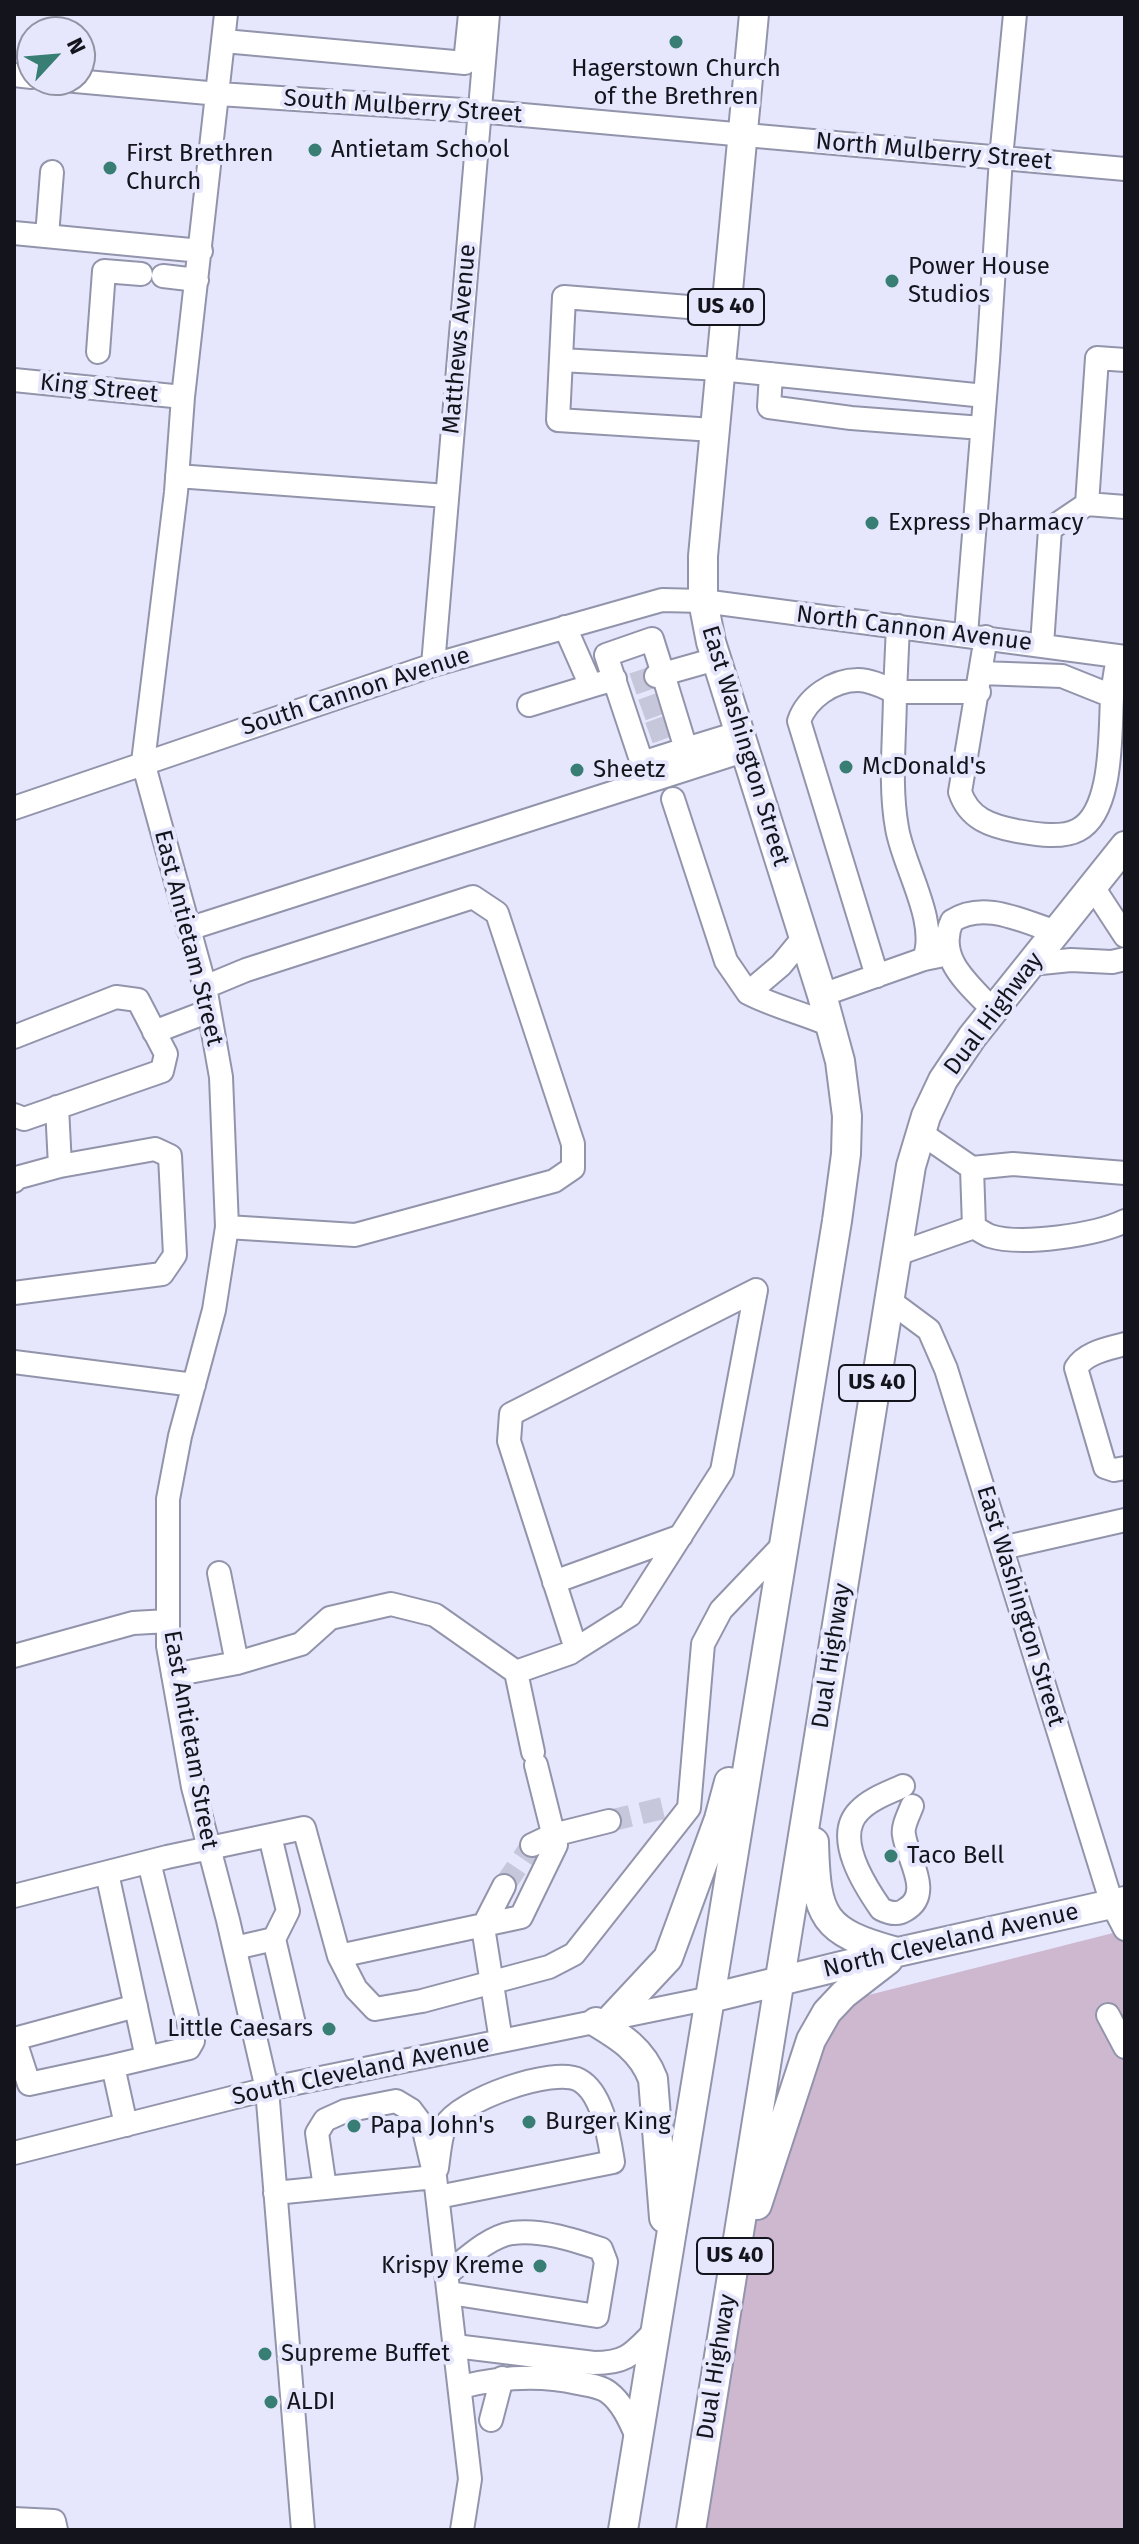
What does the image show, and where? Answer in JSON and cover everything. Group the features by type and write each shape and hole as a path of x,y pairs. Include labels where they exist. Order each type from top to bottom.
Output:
{"main road":[{"name":"East Washington Street","path":"754,14 703,556 703,601 716,659 741,742 822,995"},
{"name":"Dual Highway","path":"691,2530 911,1166 943,1080 993,1010 1125,846"},
{"name":"US 40","path":"623,2530 846,1154 847,1116 840,1061 822,995"},
{"path":"667,2263 653,2079 636,2049 604,2020 668,1958 725,1798 763,1666"},
{"path":"813,1774 815,1882 820,1907 844,1934 862,1943 898,1952"},
{"name":"North Cleveland Avenue","path":"711,1998 898,1952 1121,1911"},
{"path":"729,2296 811,2040 827,2012 844,1994 898,1952"}],"street":[{"name":"East Antietam Street","path":"226,14 143,762 205,987 221,1077 227,1227 214,1310 180,1436 168,1499 168,1646 193,1787 235,1948 267,2089 303,2530"},
{"path":"224,41 465,63 470,14"},
{"name":"Matthews Avenue","path":"433,665 488,14"},
{"path":"1015,14 1001,158 982,428 976,636 980,682 960,792 964,803 975,816 994,827 1052,834 1068,834 1088,823 1099,806 1106,773 1112,696 1122,656"},
{"name":"South Mulberry Street","path":"96,83 478,111 742,135"},
{"name":"North Mulberry Street","path":"742,135 1125,169"},
{"path":"47,236 52,172"},
{"path":"14,233 201,251"},
{"path":"145,275 142,260 163,247"},
{"path":"98,352 104,271 197,280"},
{"path":"714,430 558,420 564,297 726,310"},
{"path":"1087,504 1097,358 1125,360"},
{"path":"561,360 720,369 985,396"},
{"path":"771,374 769,407 851,418 982,428"},
{"name":"King Street","path":"14,380 183,397"},
{"path":"177,476 447,496"},
{"path":"1042,645 1050,529 1087,504 1125,507"},
{"name":"South Cannon Avenue","path":"14,808 433,665 662,600 703,601"},
{"name":"North Cannon Avenue","path":"703,601 1122,656"},
{"path":"898,626 893,793 897,829 926,923 929,946 924,959"},
{"path":"565,627 591,686"},
{"path":"686,749 667,700 652,639 606,655 634,713 641,736 642,763 686,749 741,742"},
{"path":"660,675 716,659"},
{"path":"877,976 799,721 803,710 817,694 857,680 895,692 1062,676 1112,696"},
{"path":"529,705 591,686 622,684"},
{"path":"188,929 741,742"},
{"path":"673,799 726,961 748,993 769,1004 802,1012 830,1025"},
{"path":"1093,887 1125,936"},
{"path":"205,987 246,970 473,897 497,913 573,1144 573,1168 554,1181 355,1235 227,1227"},
{"path":"993,1010 956,971 948,954 947,933 952,921 972,912 990,911 1057,932"},
{"path":"748,993 781,965 804,937"},
{"path":"822,995 924,959 948,954"},
{"path":"1031,964 1125,959"},
{"path":"14,1037 116,997 138,1000 166,1054 162,1071 24,1119 14,1115"},
{"path":"154,1032 209,1011"},
{"path":"57,1107 60,1166"},
{"path":"921,1133 972,1168 1013,1164 1125,1173"},
{"path":"14,1181 60,1166 155,1149 170,1156 175,1255 162,1274 14,1293"},
{"path":"972,1168 974,1227"},
{"path":"974,1227 989,1236 1005,1238 1065,1237 1107,1230 1125,1221"},
{"path":"897,1254 974,1227"},
{"path":"516,1672 576,1649 630,1615 722,1471 756,1290 511,1414 509,1441 576,1649"},
{"name":"East Washington Street","path":"890,1301 929,1330 946,1369 1121,1911"},
{"path":"1125,1344 1091,1355 1081,1360 1076,1368 1105,1467 1114,1470 1125,1468"},
{"path":"14,1362 194,1385"},
{"path":"1002,1548 1125,1520"},
{"path":"554,1582 681,1536"},
{"path":"14,1896 304,1828 339,1956 356,1989 375,2009 422,2001 549,1967 574,1954 689,1808 684,1797 703,1644 721,1610 783,1545"},
{"path":"219,1573 237,1663"},
{"path":"173,1675 237,1663 301,1644 330,1618 391,1604 435,1615 516,1672 556,1845 521,1917 339,1956"},
{"path":"14,1656 133,1623 168,1621"},
{"path":"908,1796 903,1833 917,1877 918,1894 908,1909 898,1913 887,1912 881,1909 859,1875 852,1855 850,1834 860,1810 908,1796"},
{"path":"684,1797 725,1798"},
{"path":"532,1845 553,1835 609,1821"},
{"path":"270,1836 288,1911 274,1939 294,2024"},
{"path":"136,2006 14,2038 29,2084 189,2048 193,2041 149,1862"},
{"path":"107,1873 147,2058"},
{"path":"501,2041 483,1927 504,1886"},
{"path":"235,1948 274,1939"},
{"name":"South Cleveland Avenue","path":"14,2153 267,2089 711,1998"},
{"path":"1108,2015 1125,2047"},
{"path":"113,2066 126,2125"},
{"path":"275,2193 325,2188 436,2187 613,2162 607,2124 589,2088 577,2078 538,2080 491,2093 466,2107 446,2125 436,2187"},
{"path":"325,2188 317,2133 325,2120 345,2111 396,2101 411,2110 423,2126 436,2187 449,2283 470,2479 462,2530"},
{"path":"511,2233 571,2239 601,2249 606,2262 597,2316 449,2283 485,2245 511,2233"},
{"path":"455,2346 615,2363 632,2354 656,2330"},
{"path":"461,2387 502,2378 562,2379 594,2386 609,2392 624,2410 638,2439"},
{"path":"491,2420 502,2378"},
{"path":"14,2519 54,2521 56,2530"}],"shaded area":[{"path":"1117,1932 1125,1946 1125,2530 691,2530 701,2426 785,2095 845,2001"}],"tunnel":[{"path":"633,684 656,676"},
{"path":"642,710 664,702"},
{"path":"649,733 671,725"},
{"path":"609,1821 672,1806"},
{"path":"504,1886 532,1845"}],"place":[{"name":"Hagerstown Church of the Brethren","path":"676,42"},
{"name":"Antietam School","path":"315,150"},
{"name":"First Brethren Church","path":"110,168"},
{"name":"Power House Studios","path":"892,281"},
{"name":"Express Pharmacy","path":"872,523"},
{"name":"McDonald's","path":"846,767"},
{"name":"Sheetz","path":"577,770"},
{"name":"Taco Bell","path":"891,1856"},
{"name":"Little Caesars","path":"329,2029"},
{"name":"Burger King","path":"529,2122"},
{"name":"Papa John's","path":"354,2126"},
{"name":"Krispy Kreme","path":"540,2266"},
{"name":"Supreme Buffet","path":"265,2354"},
{"name":"ALDI","path":"271,2402"}]}
